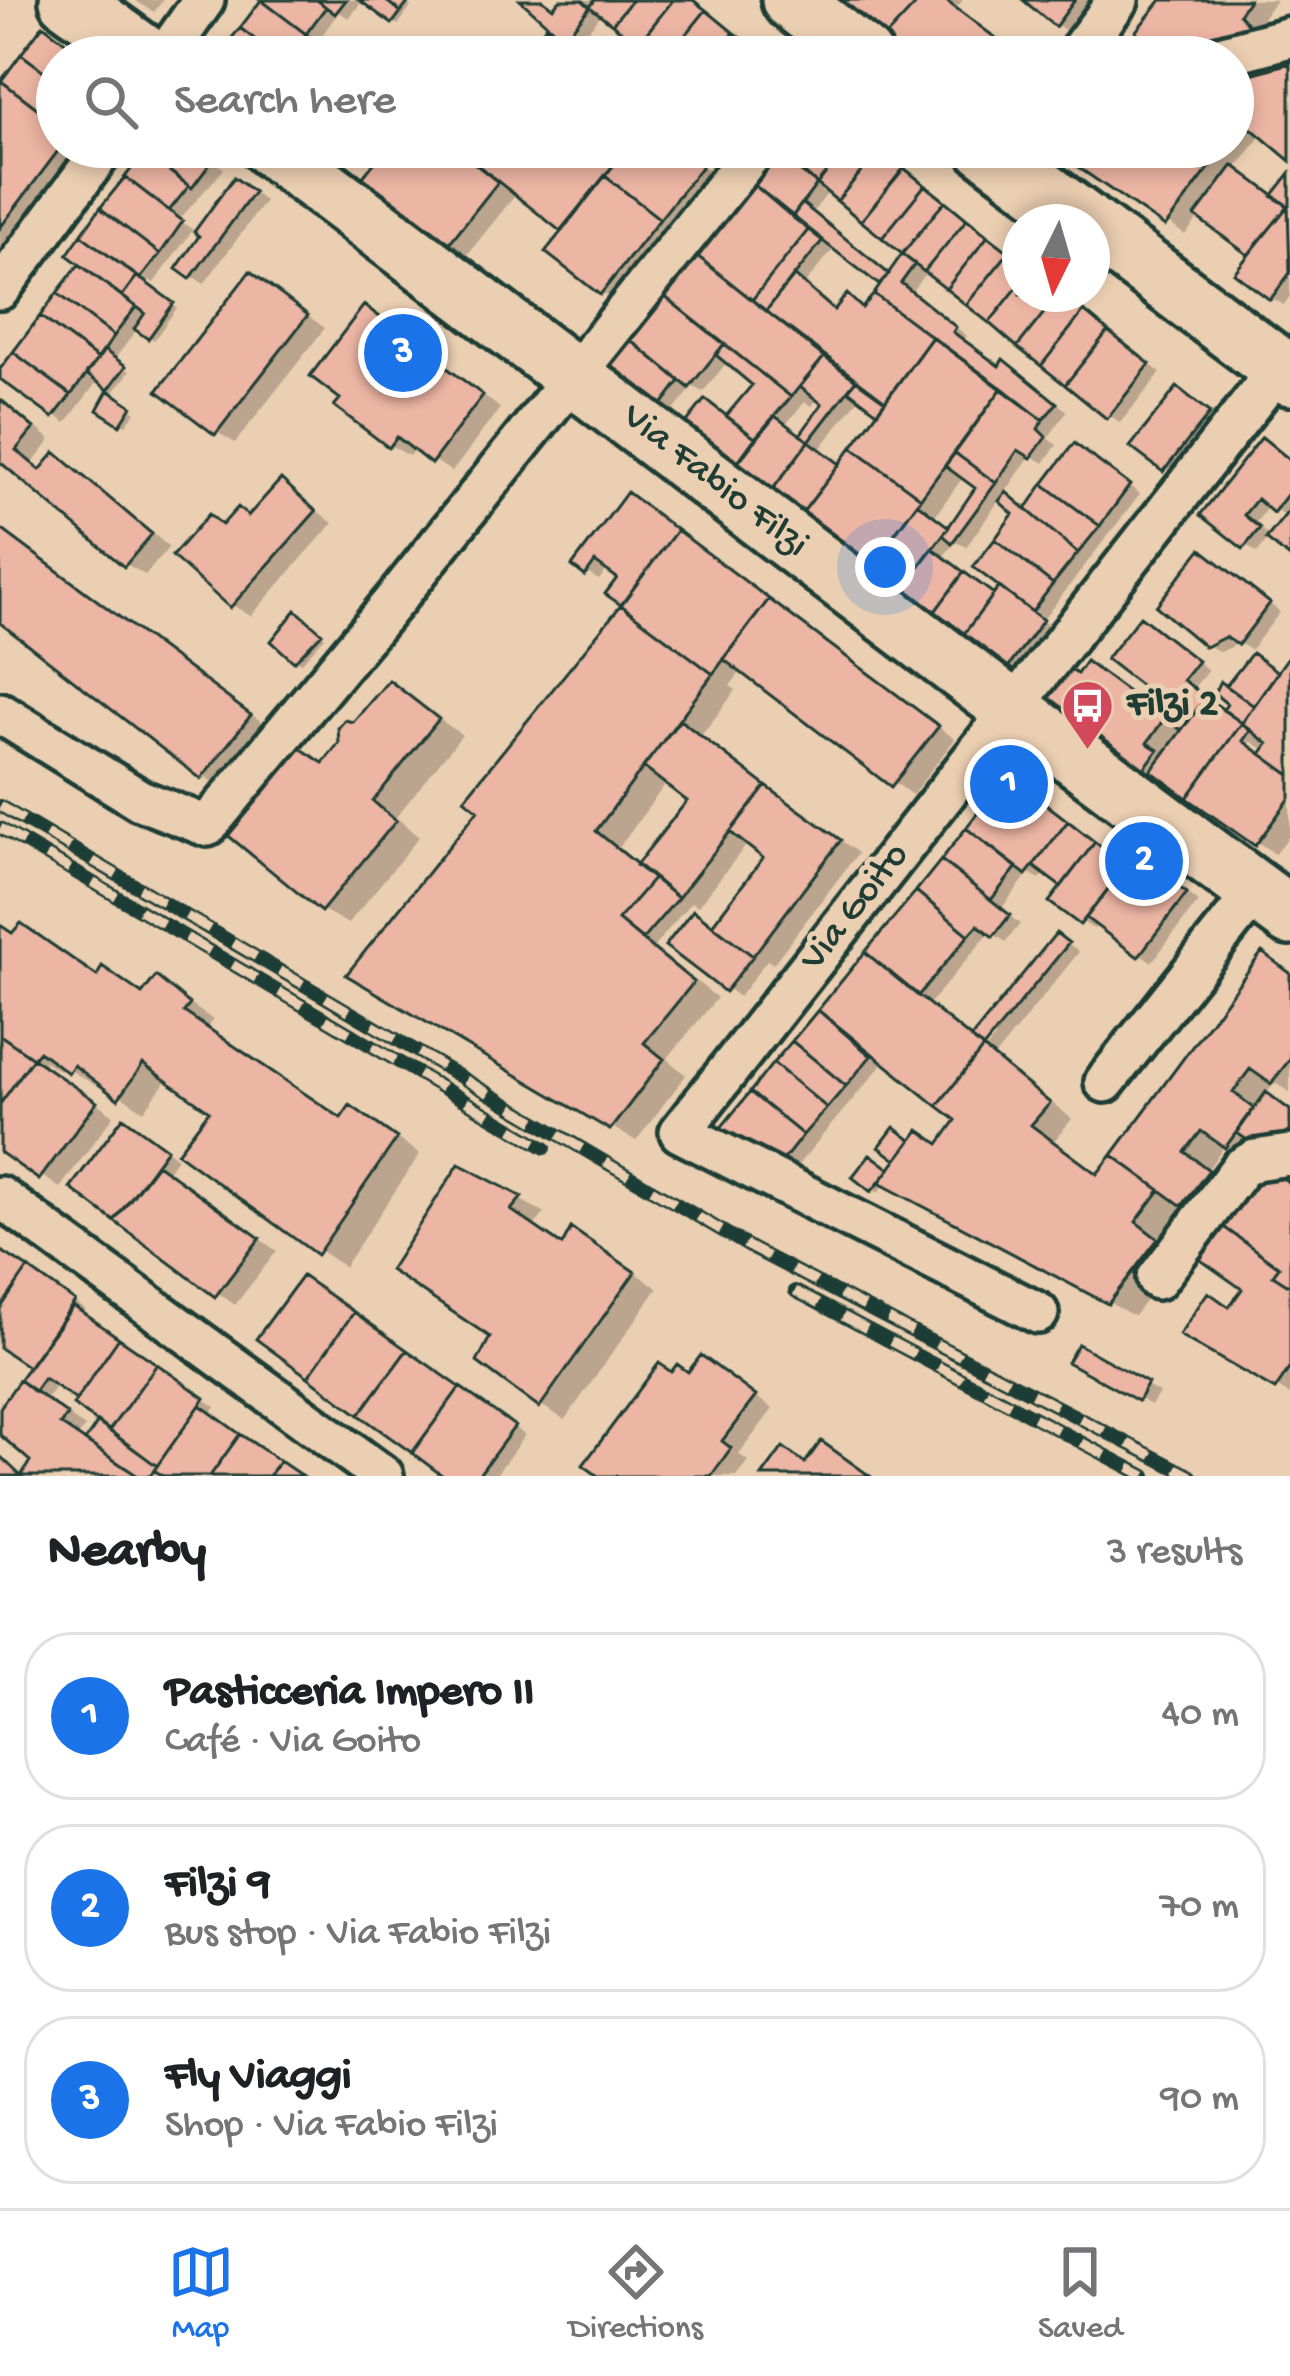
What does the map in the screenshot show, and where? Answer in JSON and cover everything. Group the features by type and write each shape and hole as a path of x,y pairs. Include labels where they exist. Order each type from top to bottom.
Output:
{"street":[{"path":"69,0 119,36"},
{"path":"179,36 204,0"},
{"path":"791,0 829,36"},
{"path":"1091,36 1118,0"},
{"path":"1254,47 1290,38"},
{"path":"0,289 89,168"},
{"name":"Via Fabio Filzi","path":"298,168 1273,904 1105,1082"},
{"path":"0,713 140,800 206,826 740,168"},
{"path":"1018,168 1063,204"},
{"path":"1110,241 1284,372"},
{"name":"Via Goito","path":"1038,1313 680,1132 1284,372"},
{"path":"1157,1279 1241,1168 1255,1160 1290,1155"},
{"path":"0,1197 383,1476"}],"building":[{"path":"261,0 306,34 250,36 240,28"},
{"path":"261,0 317,0 326,7 306,34"},
{"path":"317,0 346,0 335,14"},
{"path":"359,0 385,0 401,12 392,24"},
{"path":"385,0 404,0 408,3 401,12"},
{"path":"520,0 543,0 553,8 560,0 582,0 590,7 566,36"},
{"path":"595,0 632,0 612,24 590,7"},
{"path":"632,0 673,0 644,36 628,36 612,24"},
{"path":"673,0 693,0 706,10 685,36 644,36"},
{"path":"818,0 920,0 886,36 866,36"},
{"path":"920,0 945,0 993,36 886,36"},
{"path":"1023,0 1075,0 1055,27"},
{"path":"1161,0 1249,0 1239,14 1250,27 1218,36 1138,36 1136,31"},
{"path":"706,10 734,33 732,36 685,36"},
{"path":"43,25 57,36 36,36 36,65 21,54"},
{"path":"546,26 560,36 539,36"},
{"path":"21,54 36,65 36,107 1,81"},
{"path":"1290,63 1290,161 1254,131 1254,73"},
{"path":"0,80 36,107 36,168 45,168 0,228"},
{"path":"132,168 165,168 189,186 169,211 125,177"},
{"path":"165,168 207,168 192,188"},
{"path":"370,168 480,168 498,182 447,246 362,178"},
{"path":"481,168 611,168 560,231"},
{"path":"611,168 700,168 660,219 605,176"},
{"path":"766,168 799,168 817,184 792,217 753,184"},
{"path":"796,168 830,168 817,184"},
{"path":"830,168 864,168 837,201 817,184"},
{"path":"864,168 904,168 861,221 837,201"},
{"path":"904,168 925,185 882,238 861,221"},
{"path":"1079,168 1209,168 1165,227"},
{"path":"1231,168 1288,206 1248,255 1195,216"},
{"path":"1290,173 1290,203 1288,206 1272,196"},
{"path":"605,176 660,219 600,295 545,252"},
{"path":"125,177 183,221 160,254 100,208"},
{"path":"234,177 254,192 190,279 176,269 199,236 194,232"},
{"path":"753,184 809,229 752,300 696,255"},
{"path":"925,185 945,201 902,254 882,238"},
{"path":"945,201 967,219 924,272 902,254"},
{"path":"802,203 889,274 879,285 792,217"},
{"path":"1288,206 1290,273 1270,300 1234,273"},
{"path":"100,208 160,254 140,279 81,235"},
{"path":"967,219 988,236 946,289 924,272"},
{"path":"809,229 823,240 766,311 752,300"},
{"path":"81,235 137,276 122,296 67,255"},
{"path":"988,236 1002,247 1002,261 966,305 946,289"},
{"path":"902,254 915,264 901,283 956,327 953,332 999,366 1003,359 1057,403 1043,420 874,294"},
{"path":"696,255 824,357 791,397 664,296"},
{"path":"1002,261 1002,307 989,323 966,305"},
{"path":"79,264 136,307 114,336 57,293"},
{"path":"250,271 308,315 215,435 157,391"},
{"path":"794,275 834,310 847,294 862,308 874,294 932,337 885,401 766,311"},
{"path":"137,276 174,303 148,339 134,329 145,313 122,296"},
{"path":"57,293 114,336 98,359 40,316"},
{"path":"664,296 724,344 689,388 629,339"},
{"path":"364,305 483,395 431,464 397,437 389,448 334,406 340,399 310,376"},
{"path":"1002,307 1002,312 1045,312 1017,347 989,323"},
{"path":"1045,312 1083,312 1041,366 1017,347"},
{"path":"1083,312 1108,331 1065,385 1041,366"},
{"path":"40,316 98,359 71,395 13,352"},
{"path":"1108,331 1150,364 1107,419 1065,385"},
{"path":"932,337 1002,388 921,498 852,447"},
{"path":"629,339 680,381 654,415 602,373"},
{"path":"724,344 791,397 755,438 726,416 752,385 716,355"},
{"path":"104,350 126,366 108,390 86,374"},
{"path":"13,352 71,395 53,418 0,379 0,369"},
{"path":"824,357 856,380 809,441 800,435 822,404 800,387"},
{"path":"856,380 885,401 877,412 848,390"},
{"path":"1177,387 1210,413 1163,472 1130,447"},
{"path":"1002,388 1043,420 1038,429 1046,437 1031,458 1018,450 996,483 955,453"},
{"path":"108,390 132,406 120,425 97,410"},
{"path":"0,399 34,428 16,450 40,470 55,452 152,534 124,567 0,462"},
{"path":"705,399 755,438 731,471 679,432"},
{"path":"775,416 809,441 767,497 731,471"},
{"path":"1262,437 1290,460 1290,491 1273,513 1257,499 1244,515 1260,528 1243,549 1200,515"},
{"path":"809,441 840,464 797,520 767,497"},
{"path":"1074,443 1130,485 1100,526 1043,484"},
{"path":"852,447 921,498 867,572 797,520"},
{"path":"955,453 996,483 952,543 943,535 975,488 945,466"},
{"path":"281,479 316,511 230,608 172,556 209,514 222,525 238,507 248,516"},
{"path":"1043,484 1100,526 1078,553 1026,509"},
{"path":"627,492 677,530 621,605 605,594 617,578 595,562 585,576 572,566"},
{"path":"1006,492 1078,553 1053,584 995,539 1013,514 999,501"},
{"path":"917,503 949,527 905,585 874,561"},
{"path":"1290,509 1290,558 1266,539"},
{"path":"0,528 251,715 201,779 0,623"},
{"path":"677,530 769,599 713,674 621,605"},
{"path":"995,539 1053,584 1032,612 973,567"},
{"path":"932,548 964,572 928,621 896,597"},
{"path":"1201,549 1270,603 1238,645 1225,637 1205,647 1156,606"},
{"path":"964,572 994,594 957,643 928,621"},
{"path":"999,587 1043,620 1002,676 957,643"},
{"path":"769,599 939,726 891,787 723,659"},
{"path":"621,605 713,674 596,831 654,878 618,920 694,982 644,1043 664,1059 610,1130 346,975 478,810 464,799"},
{"path":"296,610 322,633 294,662 271,641"},
{"path":"1140,616 1198,661 1183,680 1206,697 1188,722 1106,659"},
{"path":"1252,653 1278,672 1254,706 1226,686"},
{"path":"1290,654 1290,775 1261,754 1268,744 1242,723"},
{"path":"1086,661 1135,697 1125,710 1137,719 1147,705 1165,718 1147,743 1158,750 1138,777 1040,707 1068,668 1077,674"},
{"path":"389,680 439,719 373,801 396,821 321,912 225,833 297,746 323,763 339,743 338,728 345,720 353,722"},
{"path":"1220,681 1254,706 1242,723 1223,710 1227,704 1214,693"},
{"path":"1206,697 1242,723 1187,798 1151,771"},
{"path":"1163,703 1188,722 1181,730 1156,712"},
{"path":"680,720 766,786 678,898 636,865 687,801 643,767"},
{"path":"1242,723 1250,731 1243,741 1290,775 1290,798 1255,846 1187,798"},
{"path":"1007,774 1068,821 1026,875 966,828"},
{"path":"766,786 841,840 753,956 712,925 763,858 730,832"},
{"path":"1068,821 1095,842 1061,887 1033,866"},
{"path":"966,828 1017,867 991,900 941,860"},
{"path":"1095,842 1126,866 1080,925 1049,902"},
{"path":"1135,854 1187,893 1138,957 1086,918"},
{"path":"941,860 1010,915 993,937 978,925 969,935 916,891"},
{"path":"654,878 678,898 642,940 618,920"},
{"path":"916,891 969,935 918,996 865,952"},
{"path":"693,910 753,956 725,992 665,946"},
{"path":"21,923 97,976 102,966 142,994 156,976 190,1004 184,1012 341,1118 350,1105 397,1138 317,1255 177,1153 209,1111 143,1064 118,1099 74,1065 68,1073 39,1051 33,1058 0,1035 0,925 12,933"},
{"path":"1056,933 1069,943 983,1048 971,1038"},
{"path":"865,952 983,1048 937,1106 818,1010"},
{"path":"1262,952 1290,973 1290,1059 1271,1084 1250,1069 1233,1092 1254,1108 1225,1148 1201,1131 1185,1152 1209,1170 1182,1206 1112,1155"},
{"path":"818,1010 871,1056 846,1086 792,1041"},
{"path":"0,1035 33,1058 0,1104"},
{"path":"792,1041 846,1086 827,1108 773,1063"},
{"path":"983,1048 1050,1103 1031,1125 1097,1174 1112,1155 1160,1190 1136,1222 1158,1239 1108,1304 879,1183 919,1130 939,1144 956,1120 937,1106"},
{"path":"33,1058 97,1102 39,1180 0,1152 0,1104"},
{"path":"773,1063 827,1108 803,1135 750,1092"},
{"path":"750,1092 803,1135 777,1168 715,1135"},
{"path":"1266,1092 1290,1110 1290,1141 1287,1146 1272,1135 1261,1150 1237,1133"},
{"path":"123,1117 167,1149 114,1221 70,1188"},
{"path":"894,1127 911,1140 896,1160 879,1147"},
{"path":"870,1154 890,1169 871,1192 852,1177"},
{"path":"157,1164 260,1238 215,1297 114,1221"},
{"path":"459,1164 522,1197 511,1210 562,1245 571,1228 635,1272 539,1408 477,1362 490,1337 390,1270"},
{"path":"1268,1168 1290,1183 1290,1286 1273,1275 1279,1267 1221,1225"},
{"path":"1221,1225 1279,1267 1273,1275 1290,1286 1290,1367 1275,1390 1179,1335 1208,1292 1229,1307 1242,1289 1195,1256"},
{"path":"0,1250 28,1268 0,1309"},
{"path":"28,1268 75,1301 28,1367 0,1348 0,1309"},
{"path":"302,1276 354,1312 308,1377 256,1339"},
{"path":"73,1306 119,1338 76,1400 44,1378 34,1392 19,1380"},
{"path":"354,1312 407,1350 359,1415 308,1377"},
{"path":"119,1338 157,1364 109,1431 73,1405"},
{"path":"1078,1344 1148,1383 1138,1401 1067,1362"},
{"path":"407,1350 460,1387 412,1453 359,1415"},
{"path":"701,1355 756,1396 722,1441 731,1448 711,1476 598,1476 583,1465 659,1363 671,1372 677,1364 688,1372"},
{"path":"157,1364 205,1398 157,1466 109,1431"},
{"path":"19,1380 68,1415 60,1424 138,1476 21,1476 30,1461 0,1435 0,1408"},
{"path":"460,1387 515,1426 478,1476 443,1476 412,1453"},
{"path":"200,1405 240,1434 210,1476 163,1476 154,1470"},
{"path":"98,1422 157,1466 150,1476 138,1476 85,1441"},
{"path":"240,1434 280,1461 269,1476 210,1476"},
{"path":"821,1441 870,1476 762,1476 783,1447 805,1463"},
{"path":"0,1456 20,1475 21,1476 0,1476"},
{"path":"280,1461 302,1476 269,1476"}],"railway":[{"path":"0,806 753,1249 1191,1476"},
{"path":"0,828 545,1148"},
{"path":"795,1291 1145,1476"}],"place":[{"name":"Fly Viaggi","path":"403,353"},
{"name":"Filzi 2","path":"1088,752"},
{"name":"Pasticceria Impero II","path":"1009,784"},
{"name":"Filzi 9","path":"1144,861"}]}
